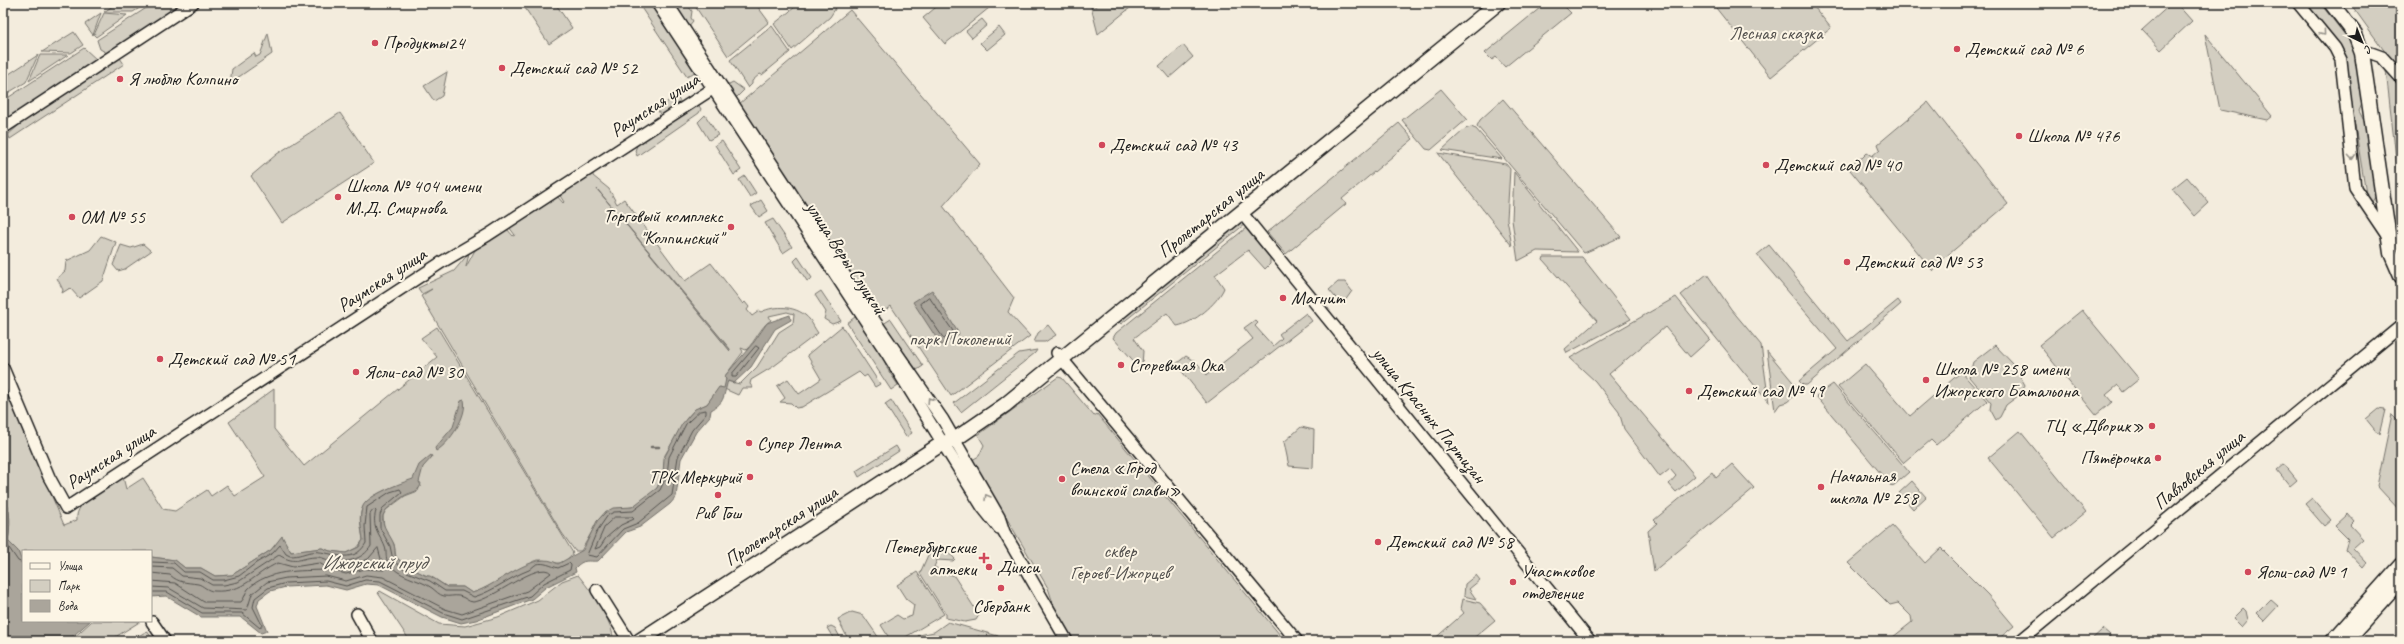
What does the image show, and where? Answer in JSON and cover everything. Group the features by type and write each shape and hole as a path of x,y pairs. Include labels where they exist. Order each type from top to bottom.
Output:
{"main road":[{"name":"Пролетарская улица","path":"1060,356 1485,3"},
{"name":"Пролетарская улица","path":"639,641 949,439 1001,398 1060,356 1241,212 1498,3"},
{"path":"2331,3 2355,34 2362,53 2391,253 2401,276"},
{"path":"2341,3 2361,30 2371,53 2401,257"},
{"path":"2333,641 2401,565"},
{"path":"2346,641 2401,580"}],"street":[{"path":"3,128 193,3"},
{"name":"улица Веры Слуцкой","path":"657,3 716,86 949,439 999,517 1004,532 1067,641"},
{"name":"улица Веры Слуцкой","path":"667,3 716,86"},
{"path":"2298,3 2335,48 2341,60 2355,188 2389,239"},
{"path":"2371,53 2382,57 2401,78"},
{"name":"Раумская улица","path":"3,368 49,477 66,508 442,262 488,235 716,86"},
{"name":"улица Красных Партизан","path":"1241,212 1590,641"},
{"name":"Павловская улица","path":"2020,641 2401,326"},
{"path":"1060,356 1297,641"},
{"path":"597,590 628,641"},
{"path":"357,614 372,641"},
{"path":"152,622 165,641"}],"green space":[{"path":"117,3 148,3 133,12 104,12"},
{"path":"154,3 183,3 107,53 100,49 97,40"},
{"path":"532,3 555,3 572,28 549,44 525,8"},
{"path":"638,3 651,3 696,71 687,77"},
{"path":"673,3 686,3 692,11 691,18 693,21 688,27"},
{"path":"693,3 755,3 769,22 728,56"},
{"path":"800,3 839,3 830,17 792,50 774,24"},
{"path":"941,3 995,3 945,44 923,18"},
{"path":"1090,3 1096,7 1101,3 1136,3 1098,34"},
{"path":"1546,3 1569,3 1565,7 1571,13 1505,67 1496,57 1492,60 1485,53"},
{"name":"Лесная сказка","path":"1712,3 1811,3 1831,28 1771,77"},
{"path":"2172,3 2176,3 2192,21 2161,50 2142,30"},
{"path":"2304,3 2320,3 2352,44 2358,59 2364,99 2359,111 2370,133 2377,194 2372,202 2366,194 2345,63"},
{"path":"2350,3 2401,3 2401,74"},
{"name":"парк Поколений","path":"850,10 980,164 943,206 1014,298 1008,312 1030,336 951,396 891,306 880,314 876,313 739,104"},
{"path":"101,13 93,35 85,24"},
{"path":"104,13 127,15 96,37 94,35"},
{"path":"982,19 987,25 972,38 966,31"},
{"path":"772,26 790,52 762,75 760,74 752,81 752,84 748,88 730,60"},
{"path":"999,27 1005,35 987,50 980,43"},
{"path":"74,32 83,45 71,53 42,52"},
{"path":"268,33 272,54 230,83 232,69 254,53 256,57 260,55"},
{"path":"2205,34 2272,116 2267,120 2220,110"},
{"path":"1183,45 1193,57 1169,78 1159,66"},
{"path":"84,48 97,60 3,122 3,101"},
{"path":"38,55 26,82 3,96 3,78"},
{"path":"40,55 68,55 29,81"},
{"path":"120,58 124,64 10,139 8,135 20,124"},
{"path":"2385,62 2401,82 2401,202"},
{"path":"447,72 442,96 434,101 424,86"},
{"path":"733,82 744,90 737,97 734,97 725,83 729,84"},
{"path":"1441,89 1467,119 1431,150 1426,149 1402,120"},
{"path":"676,96 681,103 661,116 657,109"},
{"path":"1503,99 1621,237 1584,253 1477,126 1480,120"},
{"path":"1928,102 2008,204 1942,260 1933,271 1850,170 1857,158 1862,158 1867,153 1872,156 1880,149 1878,144"},
{"path":"698,104 701,109 699,113 637,156 635,151 637,145"},
{"path":"340,113 374,163 282,223 251,176 277,154"},
{"path":"705,115 718,135 709,140 698,122"},
{"path":"1399,123 1413,139 1342,199 1346,204 1286,254 1267,232"},
{"path":"1471,127 1476,129 1502,159 1442,150 1465,129"},
{"path":"722,141 741,170 734,175 715,145"},
{"path":"1438,153 1506,164 1510,169 1507,219 1512,246"},
{"path":"1514,172 1578,252 1537,251 1518,261 1512,220"},
{"path":"593,173 593,176 609,189 617,204 624,199 685,281 711,263 743,304 745,302 749,307 747,310 752,316 759,311 761,312 773,308 793,309 805,315 818,333 774,366 751,380 750,384 753,388 742,388 738,395 720,387 707,404 694,410 686,419 683,430 675,438 665,455 663,474 657,488 649,497 632,507 606,511 599,519 581,551 575,551 562,533 421,296 432,289 422,294 418,288 454,271 469,253 466,267 475,250 507,229 513,236 515,235 509,227 557,196 563,203 564,202 559,194","holes":["787,312 794,314 793,323 779,332 757,367 740,384 726,381 725,376 743,352 741,348 746,350 764,326 771,320 769,316"]},
{"path":"745,176 756,193 750,197 739,180"},
{"path":"2187,177 2209,203 2195,216 2172,189"},
{"path":"761,200 768,211 759,217 751,206"},
{"path":"773,219 792,247 783,253 765,223"},
{"path":"1242,221 1245,224 1121,324 1118,321"},
{"path":"1246,228 1270,258 1270,264 1265,269 1248,250 1215,275 1224,288 1211,306 1204,312 1191,321 1177,326 1167,313 1134,338 1143,351 1142,366 1140,368 1113,338 1116,333"},
{"path":"101,236 116,242 103,281 79,298 70,288 62,293 63,290 57,278 65,271 66,261 90,250"},
{"path":"143,244 151,251 125,269 118,271 113,265 121,245 131,248"},
{"path":"1769,245 1848,341 1898,300 1901,304 1807,385 1803,385 1799,381 1837,349 1757,255"},
{"path":"798,257 812,278 807,281 794,261"},
{"path":"1544,257 1582,257 1631,319 1567,353 1565,349 1597,321 1543,260"},
{"path":"1707,274 1731,309 1761,345 1769,403 1681,295"},
{"path":"1338,282 1345,282 1352,291 1342,305 1329,290"},
{"path":"821,291 841,321 832,324 824,319 826,312 815,295"},
{"path":"1676,297 1710,339 1690,357 1665,327 1609,374 1695,476 1676,492 1669,484 1676,476 1670,469 1660,477 1624,429 1619,412 1595,381 1570,358"},
{"path":"2082,310 2139,379 2123,392 2118,385 2106,395 2112,402 2096,415 2039,345"},
{"path":"1306,313 1312,321 1207,403 1176,364 1186,356 1197,363 1207,375 1253,339 1244,328 1255,320 1258,323 1255,326 1273,346 1282,338 1279,334"},
{"path":"857,317 883,356 888,370 898,385 891,390 847,323"},
{"path":"891,319 923,366 917,370 883,324"},
{"path":"1048,325 1056,335 1045,342 1034,342 1038,333"},
{"path":"842,326 880,384 875,387 867,375 864,377 859,372 802,407 796,408 791,403 780,402 785,398 777,386 788,379 799,394 821,379 807,355"},
{"path":"437,327 573,553 565,561 557,563 542,560 534,561 528,566 513,572 486,588 472,593 463,587 447,587 435,579 409,568 396,557 394,544 384,527 383,516 386,510 405,496 418,491 421,483 413,480 384,490 366,503 360,516 363,540 358,547 346,553 330,551 322,548 291,552 282,537 271,550 232,575 215,576 201,568 185,568 175,560 152,557 152,550 22,550 22,565 18,551 8,541 10,524 9,512 3,497 3,380 64,525 77,520 81,506 94,494 123,477 126,489 143,478 163,509 175,511 207,490 211,496 227,485 235,496 265,477 229,422 274,389 274,429 304,466 437,357 421,338"},
{"path":"1995,345 2014,365 2025,385 2022,393 2006,405 2000,417 1996,420 1990,409 1991,403 1969,377 1973,362"},
{"path":"1037,350 961,412 954,403 1019,353"},
{"path":"1767,351 1797,387 1798,393 1787,402 1780,404 1775,411"},
{"path":"1865,364 1910,416 1961,372 1987,401 1936,445 1931,440 1904,463 1838,387"},
{"name":"сквер Героев-Ижорцев","path":"1058,377 1062,378 1094,416 1097,414 1285,641 1074,641 1054,606 1048,588 972,460 979,456 984,445 978,435"},
{"path":"1833,384 1909,472 1892,487 1816,396"},
{"path":"891,400 912,433 906,437 885,404"},
{"path":"2378,409 2385,410 2379,435 2366,419"},
{"path":"2392,414 2401,423 2401,512 2377,486"},
{"path":"1301,427 1314,430 1313,468 1289,466 1284,442"},
{"path":"2020,431 2086,512 2054,538 1988,458"},
{"path":"896,446 899,451 859,477 856,471"},
{"path":"1732,464 1754,488 1654,571 1648,531 1657,523 1654,520 1712,472 1716,478"},
{"path":"2284,464 2297,480 2290,486 2277,470"},
{"path":"1912,481 1926,497 1913,509 1899,493"},
{"path":"2312,498 2331,520 2324,526 2305,504"},
{"path":"2348,514 2354,521 2350,525 2363,539 2353,548 2367,563 2363,568 2345,549 2348,539 2335,526"},
{"path":"1892,526 1925,563 1941,548 1988,595 2014,626 1996,641 1888,641 1912,622 1911,616 1898,603 1890,605 1848,563"},
{"path":"932,546 949,554 955,559 953,561 937,560 934,567 954,576 979,615 976,620 965,622 946,618 946,614 920,573"},
{"path":"917,572 944,614 899,641 891,641 881,625 897,615 903,619 912,616 914,605 906,599 897,585"},
{"path":"578,575 606,616 613,634 613,641 410,641 378,593 380,591 439,624 465,626 498,617 538,600 562,581"},
{"path":"1476,575 1480,580 1469,589 1476,599 1464,596 1465,584"},
{"path":"1463,599 1480,603 1495,620 1470,641 1432,641 1464,613 1461,609"},
{"path":"2270,599 2278,606 2264,621 2256,613"},
{"path":"2243,608 2246,611 2248,620 2242,627 2233,618"},
{"path":"852,612 863,615 881,641 849,641 838,619"},
{"path":"91,622 139,622 109,641 70,641"},
{"path":"948,622 998,636 1001,641 982,641 979,636 971,641 914,641 919,635 934,632"},
{"path":"831,626 835,628 842,641 835,641 827,628"},
{"path":"2103,629 2110,635 2109,641 2090,641"},
{"path":"147,631 154,641 130,641"}],"water":[{"path":"597,189 730,349 730,351"},
{"path":"932,290 959,334 941,345 913,302"},
{"name":"Ижорский пруд","path":"790,315 791,320 775,329 751,367 734,383 728,381 722,401 711,410 710,416 696,432 681,459 676,497 670,504 640,527 626,532 598,561 586,561 581,563 575,568 576,572 546,587 532,599 476,620 461,623 442,617 379,585 366,584 346,590 326,585 286,587 270,591 259,599 257,606 267,631 261,633 241,617 201,617 166,596 152,597 152,557 175,560 185,568 201,568 215,576 232,575 271,550 282,536 291,552 322,548 330,551 346,553 359,547 363,540 361,515 363,506 366,502 385,490 413,479 419,465 431,455 432,457 423,467 419,482 421,485 419,488 400,499 387,509 384,514 383,523 394,545 396,557 401,562 426,576 430,576 447,587 463,587 472,593 528,564 549,560 558,564 583,550 597,521 606,512 613,508 632,507 657,488 663,474 664,458 682,424 695,409 707,404 719,387 724,388 726,379 724,377 754,342 767,323"},
{"path":"464,400 465,406 461,421 447,442 436,451 435,448 453,427 461,401"},
{"path":"3,497 9,512 10,524 8,541 18,551 22,562 22,622 89,622 67,641 3,641"}],"waterway":[{"path":"651,447 659,447"},
{"path":"135,641 142,637"}],"place":[{"name":"Продукты24","path":"375,43"},
{"name":"Детский сад № 6","path":"1957,49"},
{"name":"Детский сад № 52","path":"502,68"},
{"name":"Я люблю Колпино","path":"120,79"},
{"name":"Школа № 476","path":"2019,136"},
{"name":"Детский сад № 43","path":"1102,145"},
{"name":"Детский сад № 40","path":"1766,165"},
{"name":"Школа № 404 имени М.Д. Смирнова","path":"338,197"},
{"name":"ОМ № 55","path":"72,217"},
{"name":"Торговый комплекс \"Колпинский\"","path":"731,227"},
{"name":"Детский сад № 53","path":"1847,262"},
{"name":"Магнит","path":"1283,298"},
{"name":"Детский сад № 51","path":"160,359"},
{"name":"Сгоревшая Ока","path":"1121,365"},
{"name":"Ясли-сад № 30","path":"356,372"},
{"name":"Школа № 258 имени Ижорского Батальона","path":"1926,380"},
{"name":"Детский сад № 49","path":"1689,391"},
{"name":"ТЦ «Дворик»","path":"2152,426"},
{"name":"Супер Лента","path":"749,443"},
{"name":"Пятёрочка","path":"2158,458"},
{"name":"ТРК Меркурий","path":"750,477"},
{"name":"Стела «Город воинской славы»","path":"1062,479"},
{"name":"Начальная школа № 258","path":"1821,487"},
{"name":"Рив Гош","path":"718,495"},
{"name":"Детский сад № 58","path":"1378,542"},
{"name":"Петербургские аптеки","path":"984,558"},
{"name":"Дикси","path":"989,567"},
{"name":"Ясли-сад № 1","path":"2248,572"},
{"name":"Участковое отделение","path":"1513,582"},
{"name":"Сбербанк","path":"1001,588"}]}
